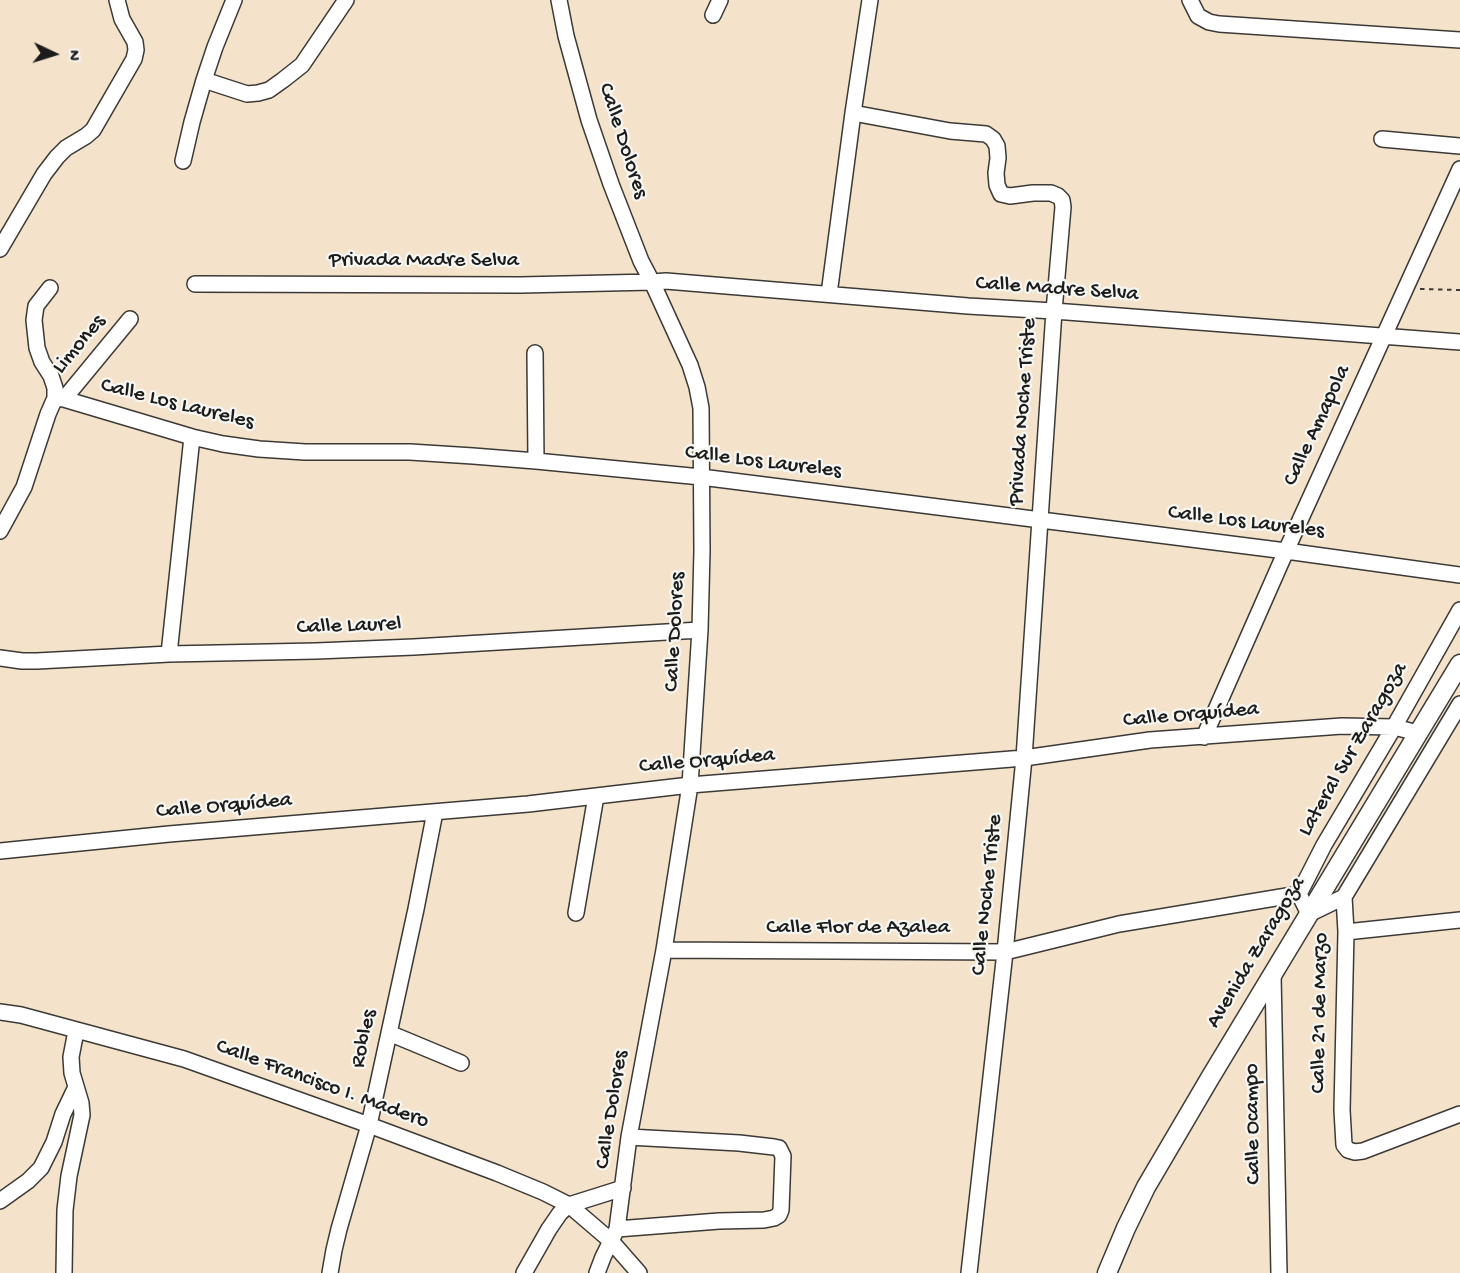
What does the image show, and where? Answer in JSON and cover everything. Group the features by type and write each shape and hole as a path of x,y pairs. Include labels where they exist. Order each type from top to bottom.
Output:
{"main road":[{"name":"Avenida Zaragoza","path":"1107,1273 1146,1187 1460,664"}],"street":[{"path":"0,249 44,174 57,157 66,148 93,130 134,59 135,42 122,19 117,0"},
{"path":"183,161 214,46 234,0"},
{"path":"204,80 247,94 269,90 302,65 346,0"},
{"name":"Calle Dolores","path":"559,0 566,36 589,120 628,231 690,365 701,408 700,630 690,785 664,950 629,1137 614,1235 597,1273"},
{"path":"713,15 720,0"},
{"path":"829,294 870,0"},
{"path":"1190,0 1198,15 1209,22 1219,24 1460,40"},
{"name":"Privada Noche Triste","path":"853,113 950,131 987,134 997,146 996,173 997,185 1001,194 1010,196 1051,193 1062,200 1040,520"},
{"path":"1382,139 1460,146"},
{"name":"Calle Amapola","path":"1204,736 1460,169"},
{"name":"Privada Madre Selva","path":"195,284 521,285 652,282"},
{"name":"Calle Madre Selva","path":"652,282 697,282 968,306 1460,342"},
{"path":"50,288 36,306 34,321 37,348 60,398"},
{"name":"Limones","path":"0,531 24,487 48,414 130,319"},
{"path":"535,353 536,460"},
{"name":"Calle Los Laureles","path":"60,398 192,437 259,449 305,452 410,452 536,460 701,477 1460,574"},
{"path":"169,654 192,437"},
{"name":"Calle Noche Triste","path":"969,1273 1024,758 1040,520"},
{"name":"Lateral Sur Zaragoza","path":"1299,894 1324,845 1460,610"},
{"name":"Calle Laurel","path":"0,658 37,661 169,654 414,647 700,630"},
{"path":"1433,709 1459,709"},
{"path":"1299,894 1309,914 1344,897 1459,709"},
{"name":"Calle Orquídea","path":"0,851 181,833 528,804 690,785 1024,758 1150,740 1342,726 1394,727 1419,733"},
{"path":"576,913 596,796"},
{"name":"Robles","path":"330,1273 339,1229 369,1125 435,812"},
{"name":"Calle Flor de Azalea","path":"664,950 1005,952 1119,924 1299,894"},
{"name":"Calle 21 de Marzo","path":"1344,897 1346,932 1342,1129 1344,1144 1348,1150 1363,1151 1460,1114"},
{"path":"1346,932 1460,920"},
{"name":"Calle Ocampo","path":"1273,975 1279,1273"},
{"name":"Calle Francisco I. Madero","path":"0,1012 21,1015 184,1059 369,1125 543,1192 569,1205 614,1235"},
{"path":"64,1273 65,1210 69,1176 82,1115 81,1103 72,1073 71,1057 76,1031"},
{"path":"389,1033 461,1063"},
{"path":"0,1201 41,1168 76,1087"},
{"path":"629,1137 774,1147 779,1148 783,1156 781,1210 774,1218 757,1221 719,1221 614,1235 639,1273"},
{"path":"524,1273 549,1228 569,1205 622,1188"}],"path":[{"path":"1405,289 1460,290"}]}
